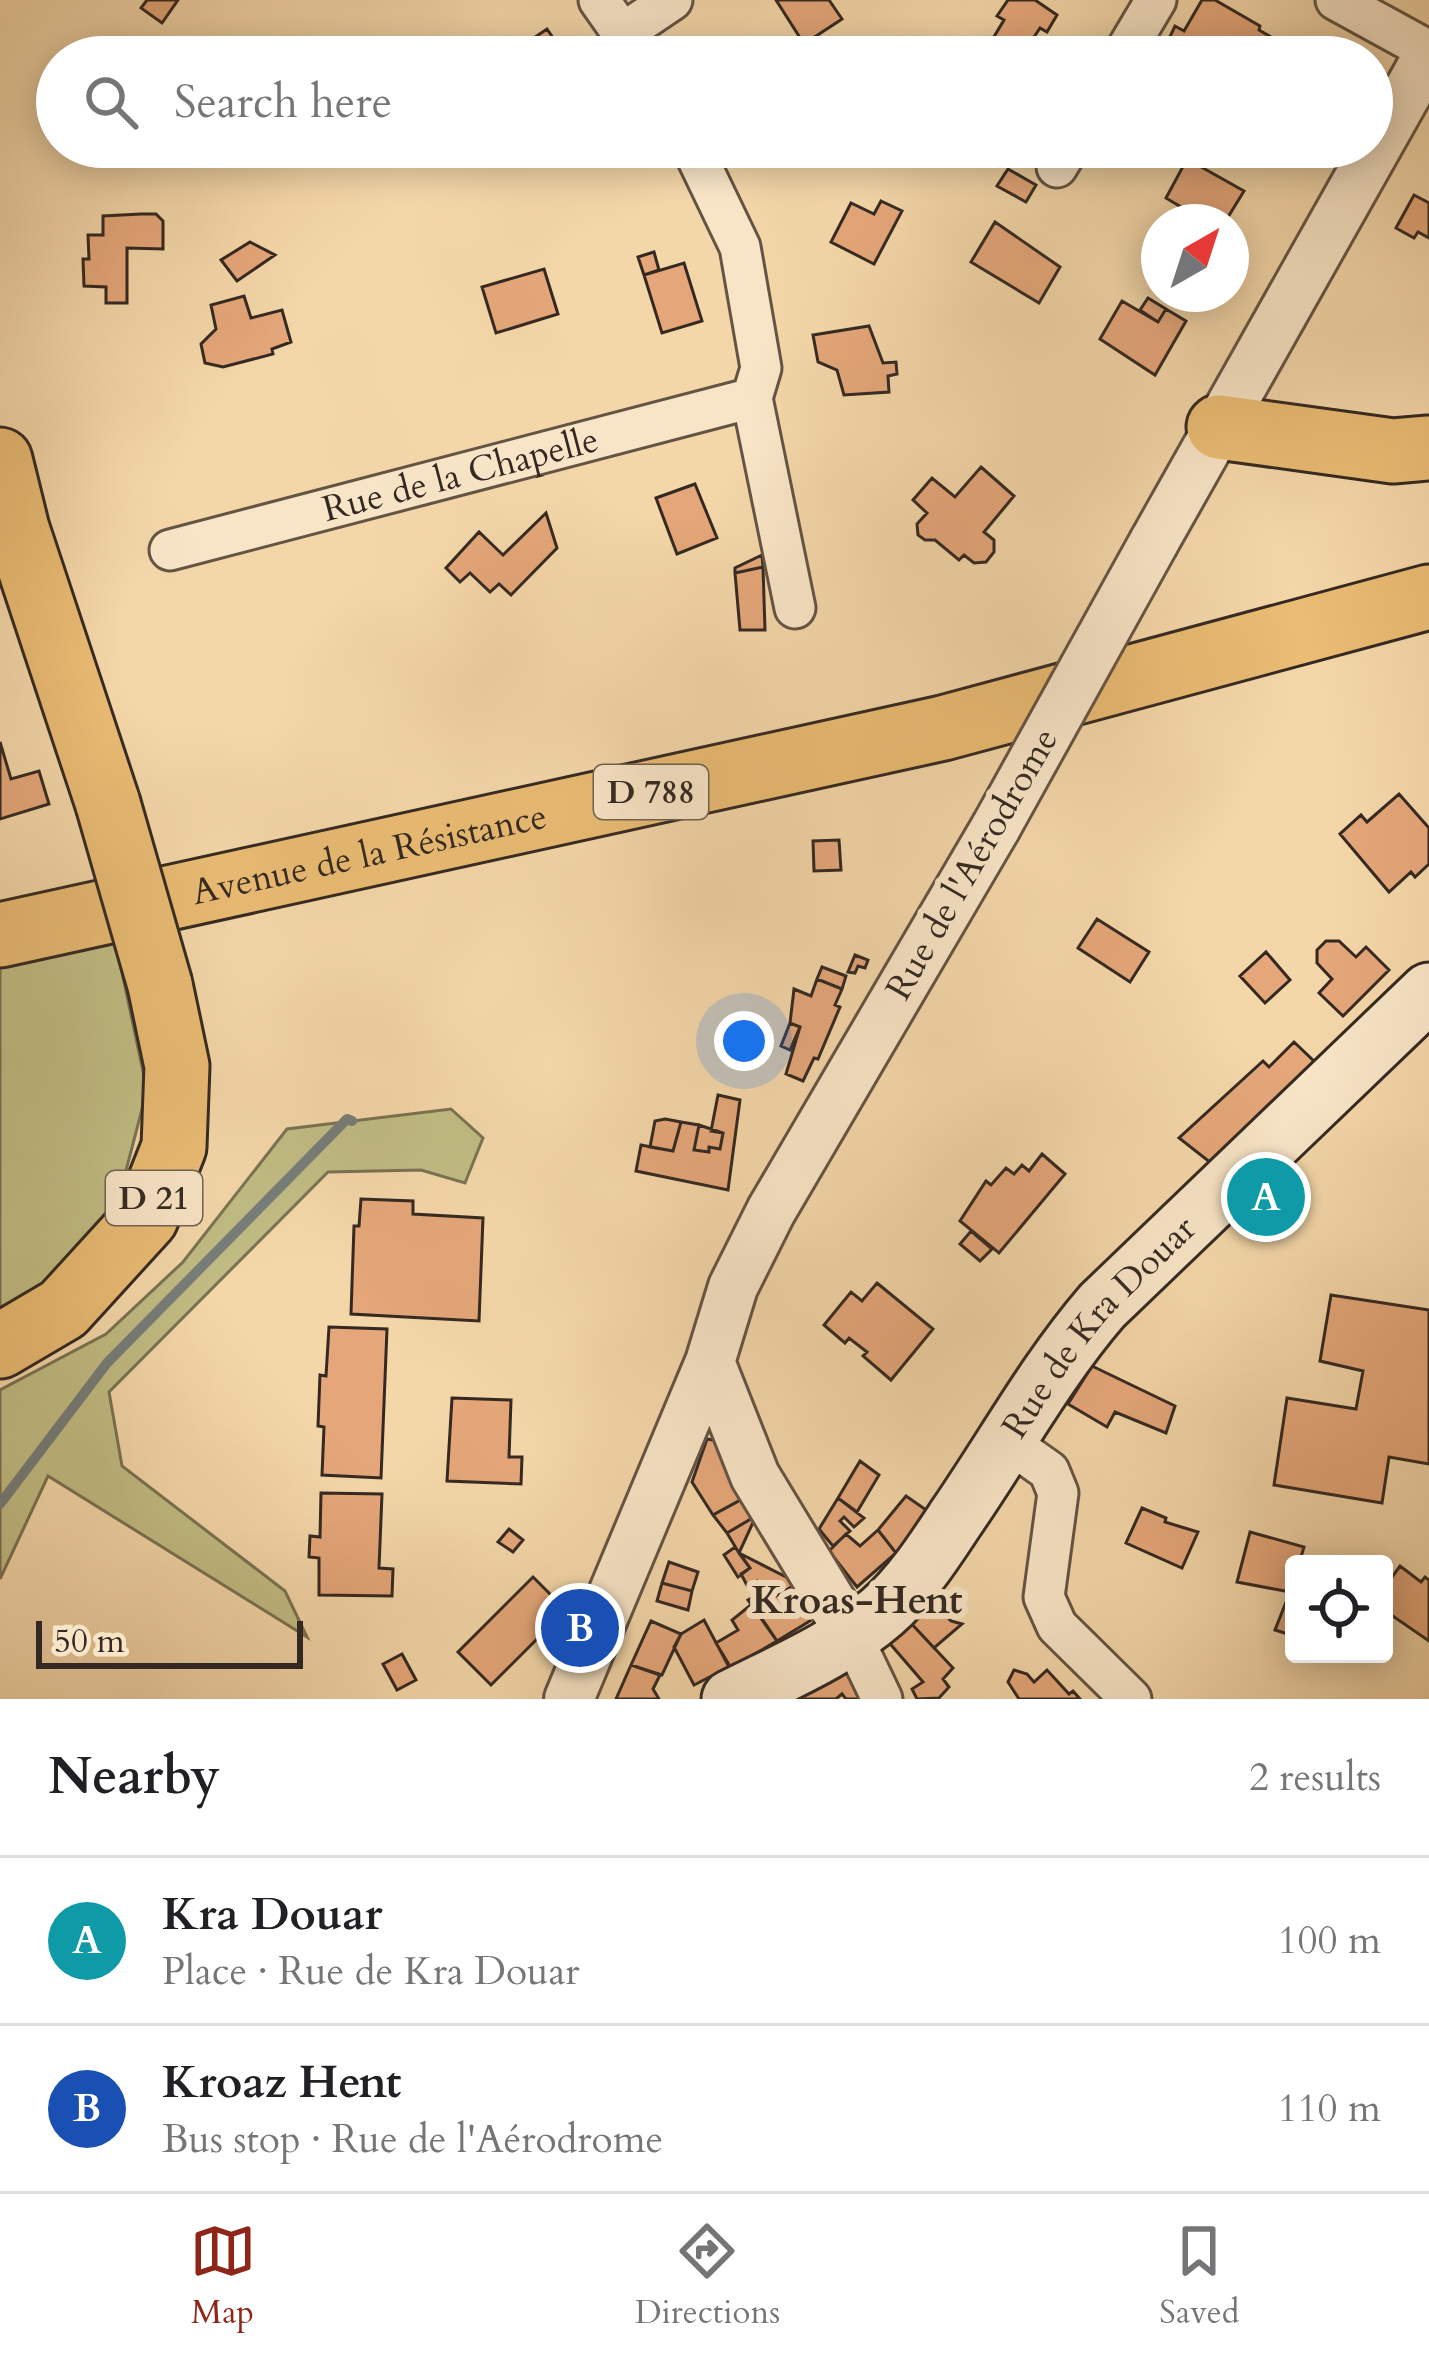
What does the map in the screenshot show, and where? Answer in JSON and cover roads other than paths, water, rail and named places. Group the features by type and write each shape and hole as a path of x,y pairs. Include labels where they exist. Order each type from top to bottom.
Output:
{"main road":[{"path":"1219,427 1393,451 1429,448"},
{"name":"D 21","path":"0,460 17,529 108,804 160,985 177,1066 174,1147 146,1218 63,1309 0,1346"},
{"name":"Avenue de la Résistance","path":"1299,634 1429,574"},
{"name":"Avenue de la Résistance","path":"0,935 943,728 1429,597"},
{"name":"Rue de Kra Douar","path":"731,1699 852,1636 887,1609 935,1550 1058,1359 1102,1306 1429,992"}],"street":[{"path":"599,0 625,36"},
{"path":"639,36 672,0"},
{"path":"1135,36 1156,0"},
{"path":"1336,0 1429,52"},
{"name":"Rue de l'Aérodrome","path":"1393,116 1429,52"},
{"path":"702,168 740,247 761,368 752,398 796,608"},
{"name":"Rue de l'Aérodrome","path":"569,1699 710,1362 733,1287 771,1211 996,826 1364,168"},
{"name":"Rue de la Chapelle","path":"170,550 752,398"},
{"path":"710,1362 755,1476 852,1636 882,1699"},
{"path":"1008,1442 1049,1471 1058,1492 1044,1597 1047,1612 1132,1699"}],"waterway":[{"path":"0,1504 107,1363 347,1119 352,1121"}],"place":[{"name":"Kra Douar","path":"1266,1197"},
{"name":"Kroaz Hent","path":"580,1628"}],"district":[{"name":"Kroas-Hent","path":"857,1600"}]}
